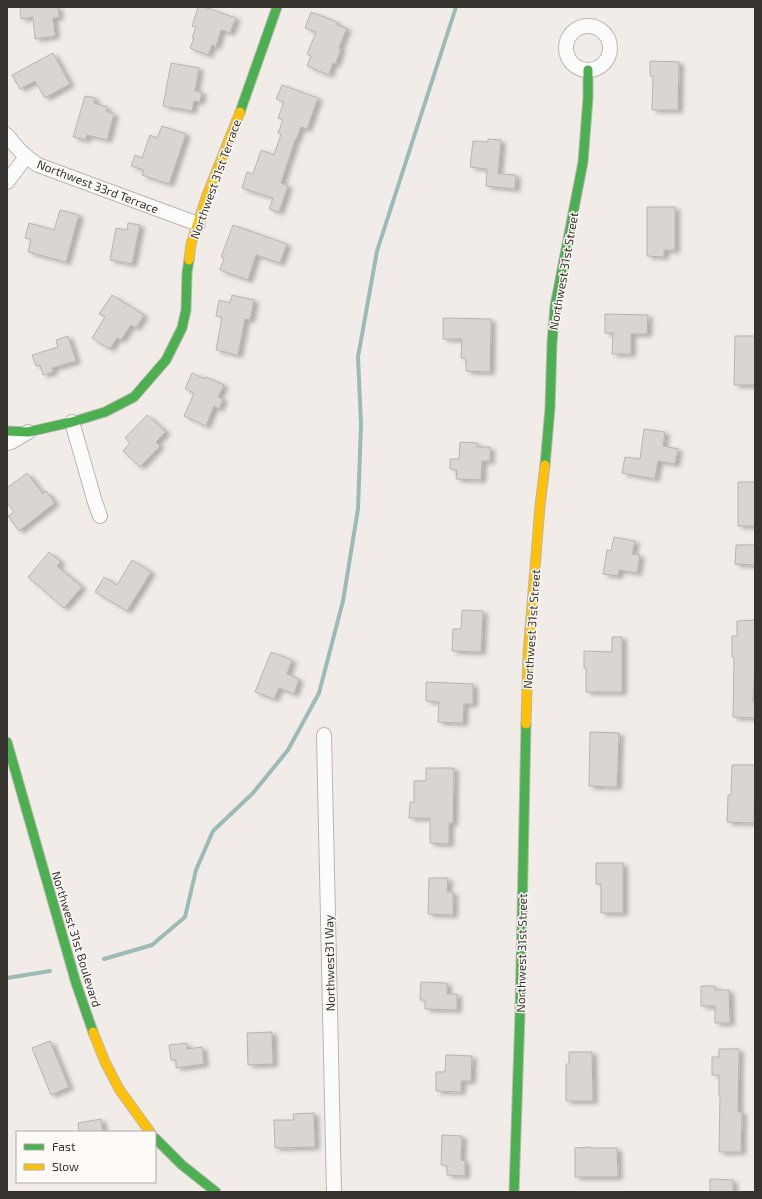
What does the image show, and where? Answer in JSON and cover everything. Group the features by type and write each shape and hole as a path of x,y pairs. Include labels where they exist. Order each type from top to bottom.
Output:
{"street":[{"name":"Northwest 31st Terrace","path":"7,443 28,432 72,422 105,412 134,397 166,360 182,328 186,310 191,244 277,7"},
{"name":"Northwest 31st Street","path":"514,1192 520,1014 528,654 540,506 547,448 555,306 583,162 588,98 588,70"},
{"name":"Northwest 33rd Terrace","path":"7,135 14,146 38,165 198,224"},
{"path":"7,182 26,157"},
{"path":"72,422 100,516"},
{"name":"Northwest 31st Terrace","path":"7,431 28,432"},
{"name":"Northwest31 Way","path":"324,735 334,1192"},
{"name":"Northwest 31st Boulevard","path":"7,742 76,983 92,1029 118,1089 149,1131"},
{"path":"156,1139 182,1166 216,1192"}],"building":[{"path":"20,7 58,7 59,17 53,18 55,36 35,39 33,17 21,19"},
{"path":"198,7 204,7 236,18 230,33 221,30 216,47 212,45 208,55 190,48 196,27 192,26"},
{"path":"311,12 337,22 337,25 347,28 339,48 341,49 335,65 333,63 329,75 307,66 311,56 307,54 316,32 305,28"},
{"path":"53,53 70,84 45,98 35,81 20,89 12,75"},
{"path":"650,61 679,62 678,110 652,110 653,76 650,76"},
{"path":"171,63 199,68 195,91 202,92 200,102 194,101 192,111 163,106"},
{"path":"282,85 318,98 307,129 301,127 295,140 281,183 288,186 279,212 269,209 273,198 242,188 247,172 253,174 261,150 274,155 281,134 278,133 283,120 278,118 284,102 276,99"},
{"path":"85,96 95,98 94,103 107,107 106,111 114,114 107,140 87,135 86,140 73,137"},
{"path":"162,126 186,134 169,184 142,175 144,170 131,166 135,155 142,158 150,135 157,138"},
{"path":"488,139 501,140 498,174 516,175 515,189 486,186 487,169 470,167 473,141 488,142"},
{"path":"647,207 675,207 675,250 664,250 664,257 647,256"},
{"path":"60,210 79,215 66,262 28,252 31,239 25,238 29,223 54,230"},
{"path":"128,223 140,225 132,264 110,260 116,228 127,230"},
{"path":"233,225 287,244 280,263 256,255 248,280 220,270 224,258 221,257"},
{"path":"112,295 144,315 136,328 131,325 121,340 117,338 110,349 92,338 105,317 99,314"},
{"path":"232,295 254,300 250,320 245,319 238,355 216,350 222,317 216,316 219,300 230,303"},
{"path":"605,314 648,315 647,334 631,334 631,354 612,354 613,333 605,333"},
{"path":"443,318 491,319 490,372 466,371 466,358 461,358 462,339 443,339"},
{"path":"68,336 76,361 52,368 53,372 43,375 40,365 36,366 32,355 58,347 56,340"},
{"path":"735,336 755,336 755,385 734,385"},
{"path":"192,373 224,385 218,397 223,399 219,409 214,406 206,426 184,416 194,393 185,389"},
{"path":"147,415 166,432 156,442 160,446 140,467 123,451 130,443 125,438"},
{"path":"644,429 665,432 663,446 678,449 675,464 658,461 655,479 622,473 625,457 640,459"},
{"path":"460,442 477,443 477,447 490,447 490,461 482,461 481,480 456,479 457,470 450,469 450,459 459,459"},
{"path":"27,473 43,494 46,491 55,503 19,531 8,516 14,512 7,502 7,488"},
{"path":"738,482 755,482 755,526 738,526"},
{"path":"614,537 635,541 632,554 640,555 637,573 619,570 618,576 603,574 607,550 611,551"},
{"path":"736,545 755,545 755,565 735,564"},
{"path":"49,552 61,562 57,566 82,587 64,608 28,577"},
{"path":"132,560 151,572 127,611 95,592 104,577 117,585"},
{"path":"462,610 483,611 481,652 452,651 453,629 461,629"},
{"path":"755,620 753,702 755,703 755,718 733,717 734,657 732,657 732,636 737,636 737,621"},
{"path":"612,637 622,637 622,692 586,692 584,651 612,652"},
{"path":"271,652 292,660 287,674 299,679 294,694 279,688 274,699 255,692"},
{"path":"426,682 473,684 473,704 464,704 463,723 438,722 439,702 426,701"},
{"path":"590,732 619,733 617,787 589,786"},
{"path":"732,765 755,765 754,823 727,822 728,795 731,795"},
{"path":"426,768 454,768 453,823 449,823 449,844 430,843 430,818 409,818 410,802 414,802 414,781 426,781"},
{"path":"596,863 623,863 623,913 601,913 601,884 596,884"},
{"path":"429,878 448,878 447,892 453,892 453,915 428,914"},
{"path":"421,982 447,983 447,994 457,994 457,1010 425,1009 425,1000 420,1000"},
{"path":"701,986 715,986 715,990 729,990 730,1023 715,1023 715,1006 701,1006"},
{"path":"272,1032 273,1064 248,1065 247,1033"},
{"path":"50,1041 69,1087 51,1095 32,1048"},
{"path":"187,1043 187,1049 202,1047 204,1064 176,1068 176,1060 171,1060 169,1045"},
{"path":"719,1049 739,1049 738,1112 742,1112 741,1152 719,1152 719,1075 712,1075 712,1057 719,1057"},
{"path":"569,1052 592,1052 593,1101 566,1101 566,1064 569,1064"},
{"path":"446,1055 472,1056 471,1081 461,1081 461,1092 436,1091 436,1072 445,1072"},
{"path":"314,1113 315,1147 275,1148 274,1120 294,1120 293,1114"},
{"path":"101,1119 103,1131 79,1131 78,1123"},
{"path":"442,1135 462,1136 461,1160 465,1161 465,1176 447,1175 447,1165 441,1165"},
{"path":"575,1148 617,1148 618,1177 575,1177"},
{"path":"710,1179 733,1180 733,1192 710,1192"}],"waterway":[{"path":"104,959 152,945 185,917 196,870 213,831 253,793 288,750 319,693 343,601 358,509 361,424 358,357 377,251 456,7"},
{"path":"7,978 50,971"}],"traffic: fast":[{"path":"240,112 277,7"},
{"path":"545,465 550,408 555,306 583,162 588,98 588,70"},
{"path":"7,431 28,432 72,422 105,412 134,397 166,360 182,328 186,310 187,273 189,260"},
{"path":"514,1192 520,1013 526,724"},
{"path":"7,742 76,983 93,1032"},
{"path":"156,1139 182,1165 216,1192"}],"traffic: slow":[{"path":"189,260 191,244 207,195 240,112"},
{"path":"526,724 528,654 540,506 545,465"},
{"path":"93,1032 105,1062 119,1089 149,1131"}]}
